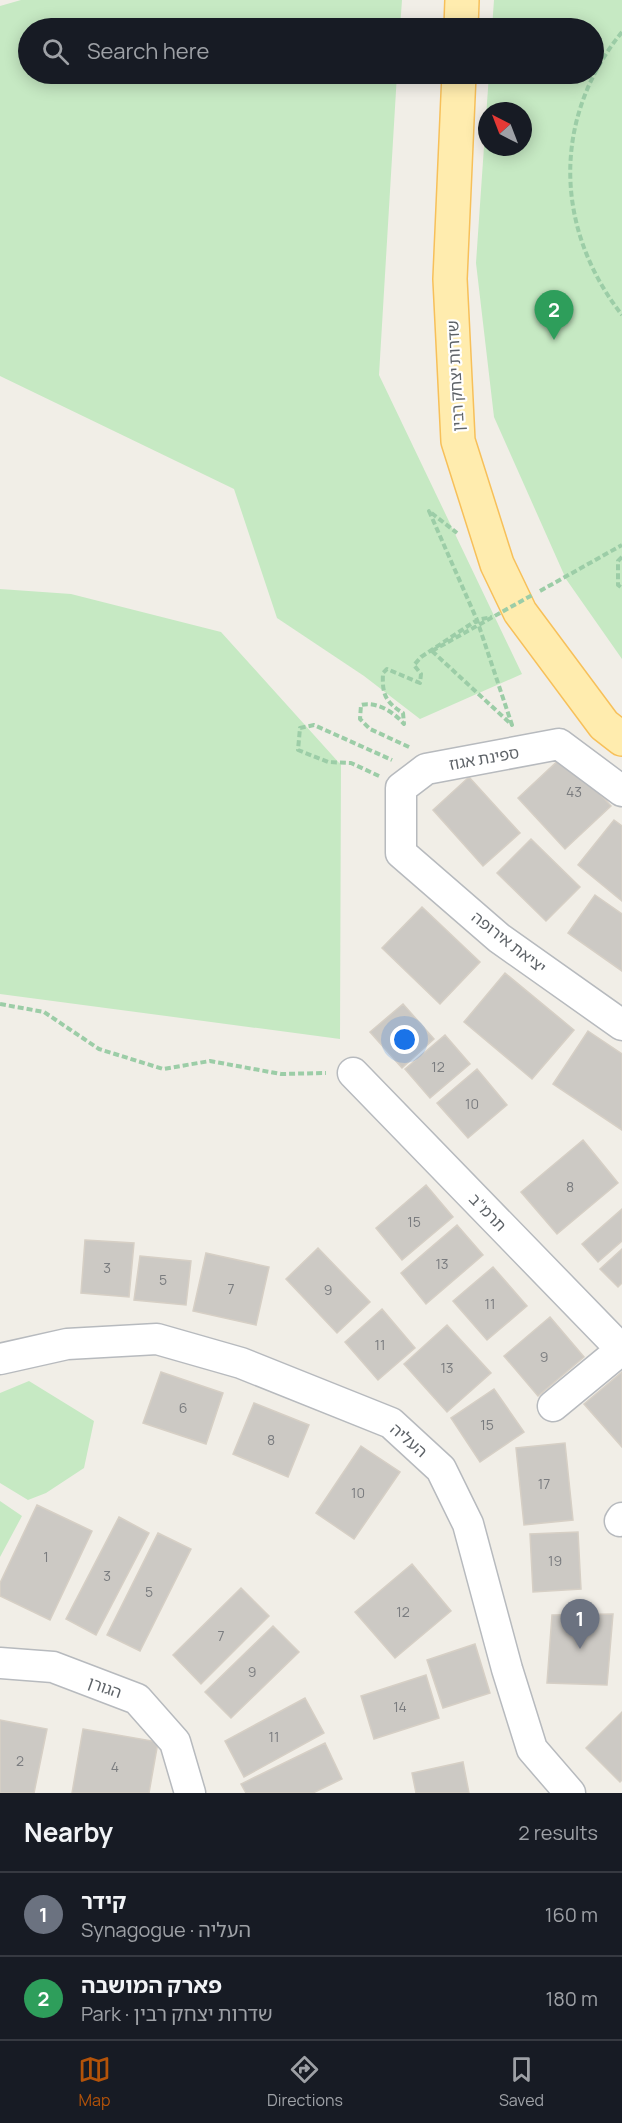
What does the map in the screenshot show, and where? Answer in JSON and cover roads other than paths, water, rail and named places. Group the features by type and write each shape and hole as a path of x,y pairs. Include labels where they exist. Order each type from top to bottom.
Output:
{"main road":[{"path":"461,18 462,0"},
{"name":"שדרות יצחק רבין","path":"459,84 450,279 458,441 497,564 520,612 604,725 622,739"}],"street":[{"name":"ספינת אגוז","path":"401,853 401,776 426,769 559,744 622,791"},
{"name":"יציאת אירופה","path":"401,853 500,938 622,1025"},
{"name":"תרמ\"ב","path":"353,1073 622,1349"},
{"name":"העליה","path":"0,1359 67,1344 157,1339 241,1363 391,1423 441,1469 463,1515 532,1749 570,1793"},
{"path":"553,1406 622,1349"},
{"name":"הגורן","path":"0,1663 53,1667 138,1699 175,1742 190,1793"}],"place":[{"name":"פארק המושבה","path":"554,340"},
{"name":"קידר","path":"580,1649"}]}
